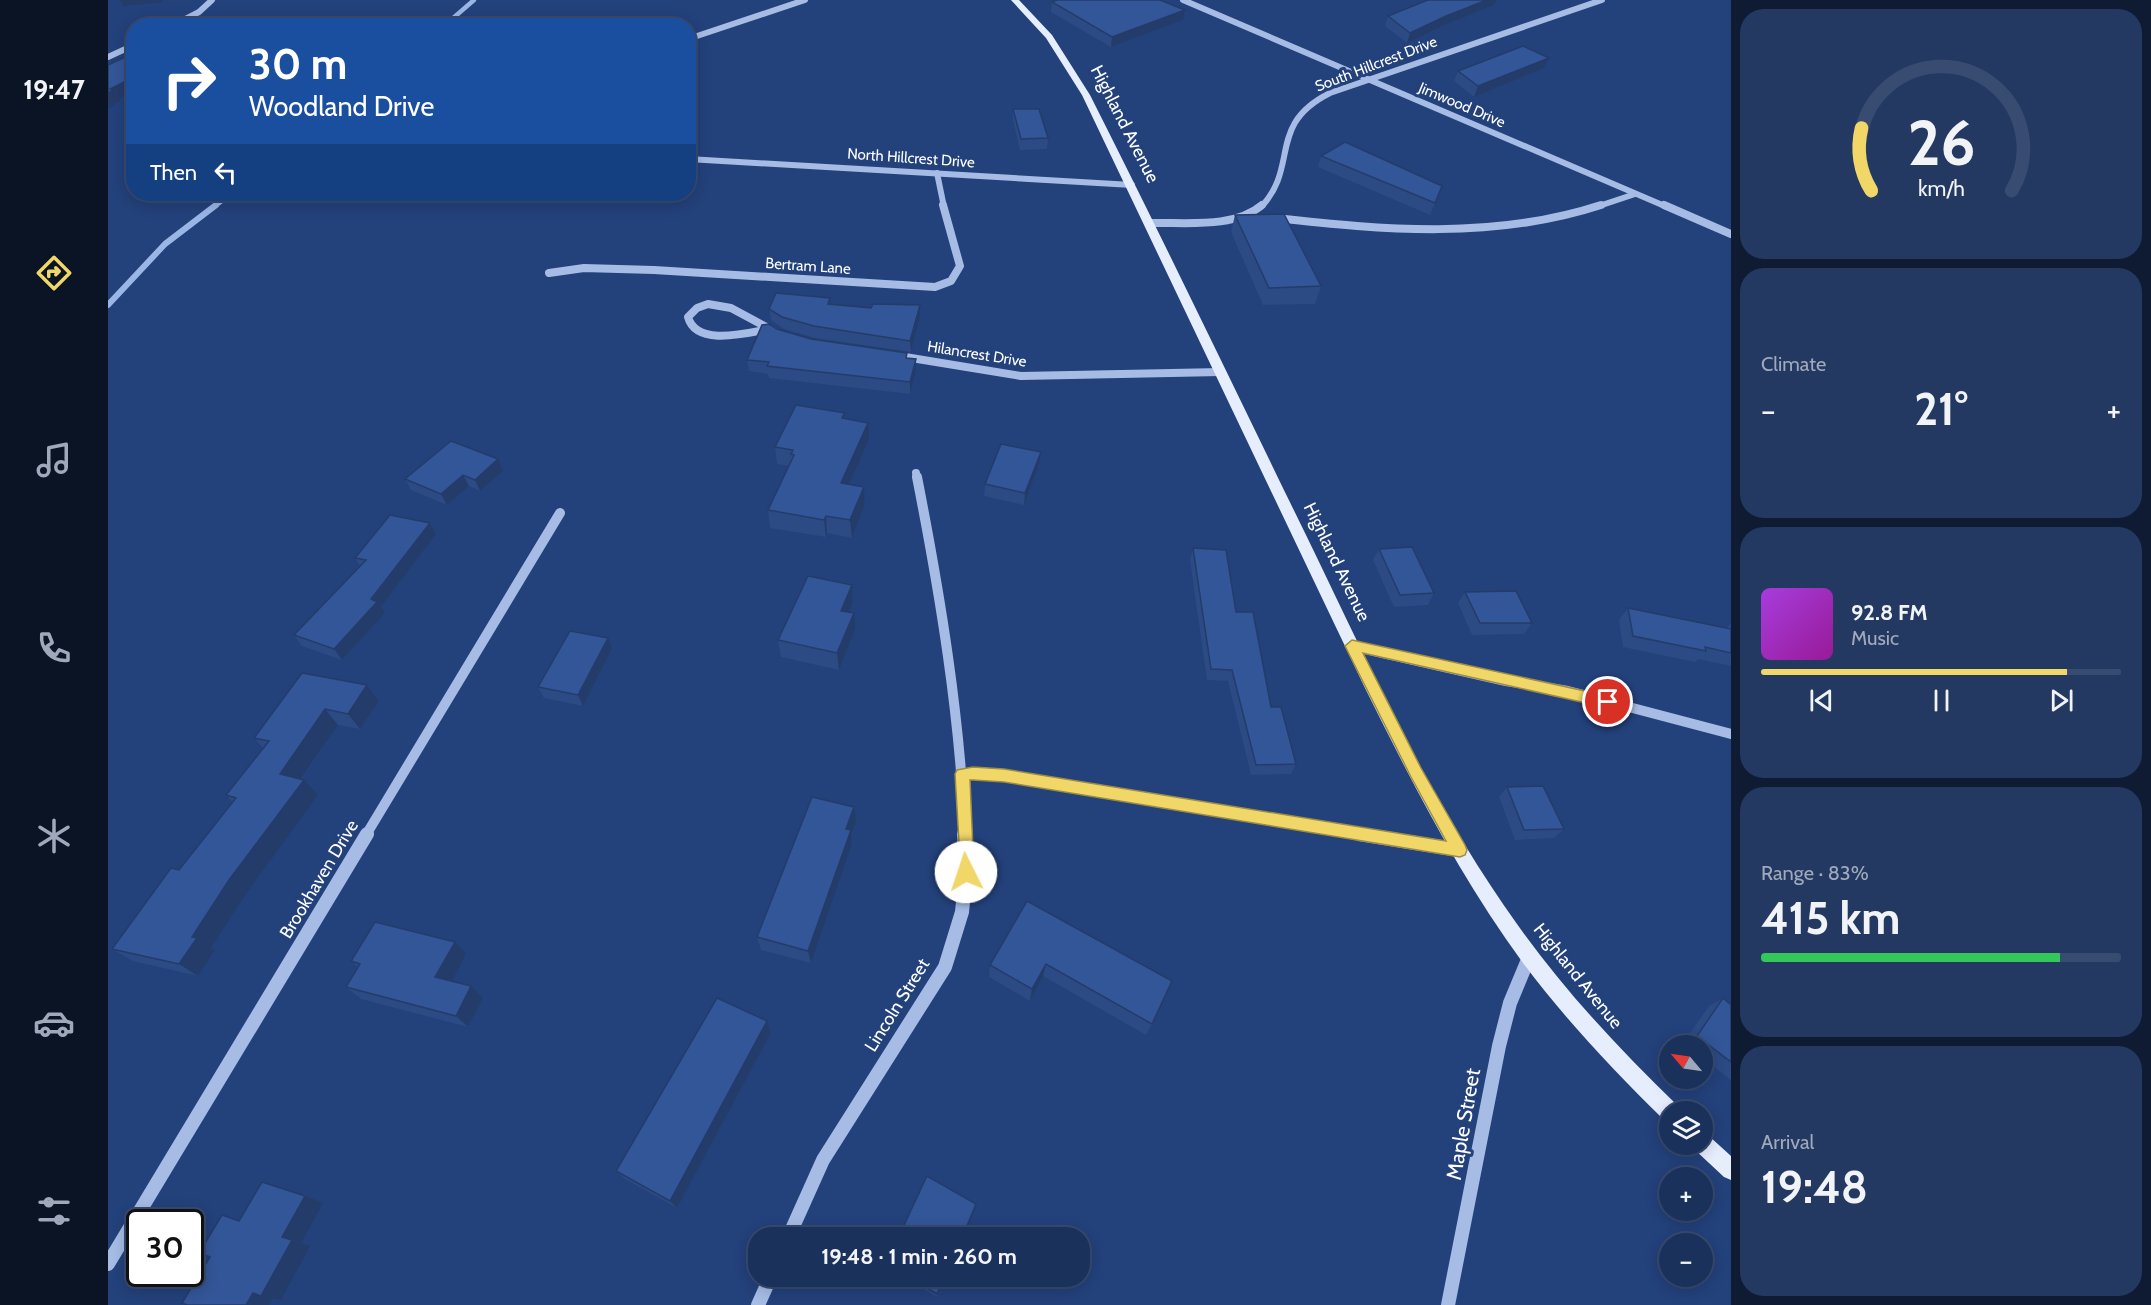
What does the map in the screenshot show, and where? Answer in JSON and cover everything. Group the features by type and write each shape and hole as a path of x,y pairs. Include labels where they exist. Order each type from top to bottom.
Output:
{"main road":[{"name":"Highland Avenue","path":"1015,0 1043,30 1072,69 1132,185 1352,646 1416,772 1460,850 1492,902 1530,955 1573,1009 1660,1101"},
{"path":"1713,1153 1731,1170"}],"street":[{"path":"187,18 199,12 212,0"},
{"path":"696,36 805,0"},
{"name":"Jimwood Drive","path":"1182,0 1731,234"},
{"path":"1192,4 1204,0"},
{"name":"South Hillcrest Drive","path":"1150,223 1212,220 1247,214 1260,208 1276,189 1292,128 1305,108 1330,93 1367,78 1602,0"},
{"path":"108,57 126,49"},
{"name":"North Hillcrest Drive","path":"696,159 1132,185"},
{"name":"Bertram Lane","path":"549,273 606,268 923,288 945,285 958,274 960,266 938,186 937,174"},
{"path":"1269,217 1379,229 1465,232 1561,218 1635,194"},
{"path":"1247,214 1258,216"},
{"path":"770,329 710,335 691,329 687,318 698,308 729,307 754,317 781,335"},
{"name":"Hilancrest Drive","path":"888,354 1021,376 1221,372"},
{"name":"Lincoln Street","path":"793,1227 824,1161 945,967 962,912 966,872 962,774 933,558 916,473"},
{"name":"Brookhaven Drive","path":"108,1264 560,513"},
{"path":"1352,646 1526,685 1568,691 1731,734"},
{"path":"962,774 1004,776 1460,850"},
{"name":"Maple Street","path":"1448,1305 1506,1019 1530,955"},
{"path":"758,1305 766,1287"}],"building":[{"path":"1057,0 1160,0 1185,10 1112,37 1052,2"},
{"path":"1428,0 1487,0 1410,33 1388,16"},
{"path":"1523,46 1549,58 1478,86 1458,71"},
{"path":"126,57 126,81 110,89 113,90 108,93 108,65"},
{"path":"1013,109 1039,109 1048,138 1021,139"},
{"path":"1345,142 1442,186 1435,203 1321,156"},
{"path":"1284,214 1321,286 1269,288 1235,215"},
{"path":"776,293 830,298 828,304 871,308 873,304 920,305 910,341 814,326 782,317 769,309"},
{"path":"769,324 777,329 811,339 907,353 906,358 916,359 910,382 767,366 769,362 747,360 762,325"},
{"path":"796,405 845,413 842,418 868,423 841,483 864,487 850,520 826,516 824,520 768,510 794,455 791,454 793,450 775,447"},
{"path":"451,441 498,459 475,480 463,475 441,494 405,479"},
{"path":"1001,444 1041,452 1025,493 985,484"},
{"path":"390,515 430,523 371,599 377,602 334,649 294,635 366,560 355,558"},
{"path":"1412,547 1434,593 1400,595 1379,549"},
{"path":"1193,548 1226,550 1236,612 1253,612 1271,707 1281,707 1296,764 1256,765 1232,670 1211,669"},
{"path":"808,576 852,585 841,611 854,613 837,653 778,640"},
{"path":"1516,591 1532,623 1480,623 1465,592"},
{"path":"1628,608 1731,629 1731,653 1705,647 1706,651 1633,636"},
{"path":"570,631 608,638 578,695 538,687"},
{"path":"302,673 367,685 348,714 325,709 280,774 304,780 229,880 192,937 197,938 179,964 112,949 171,868 179,870 236,798 226,795 269,741 254,738"},
{"path":"1543,786 1564,829 1524,830 1507,787"},
{"path":"812,797 854,807 846,829 851,830 808,951 757,937"},
{"path":"1027,901 1172,981 1152,1024 1046,964 1032,989 990,965"},
{"path":"375,922 455,942 435,977 471,986 456,1016 346,987 360,964 351,961"},
{"path":"717,998 767,1021 670,1201 616,1171"},
{"path":"1723,998 1731,1005 1731,1062 1713,1048 1713,1035 1698,1035"},
{"path":"927,1176 976,1204 967,1227 903,1227"},
{"path":"262,1182 305,1196 282,1237 292,1240 261,1296 253,1293 246,1305 187,1305 182,1303 192,1287 204,1287 204,1267 210,1257 204,1255 204,1245 222,1215 239,1221"},
{"path":"925,1287 940,1287 937,1294"}],"waterway":[{"path":"453,18 474,0"},
{"path":"214,207 222,201"},
{"path":"108,305 165,244 216,205"}],"route":[{"path":"966,872 962,774 973,773 1004,776 1460,850 1416,772 1352,646 1424,660 1506,681 1568,691 1608,702"}]}
